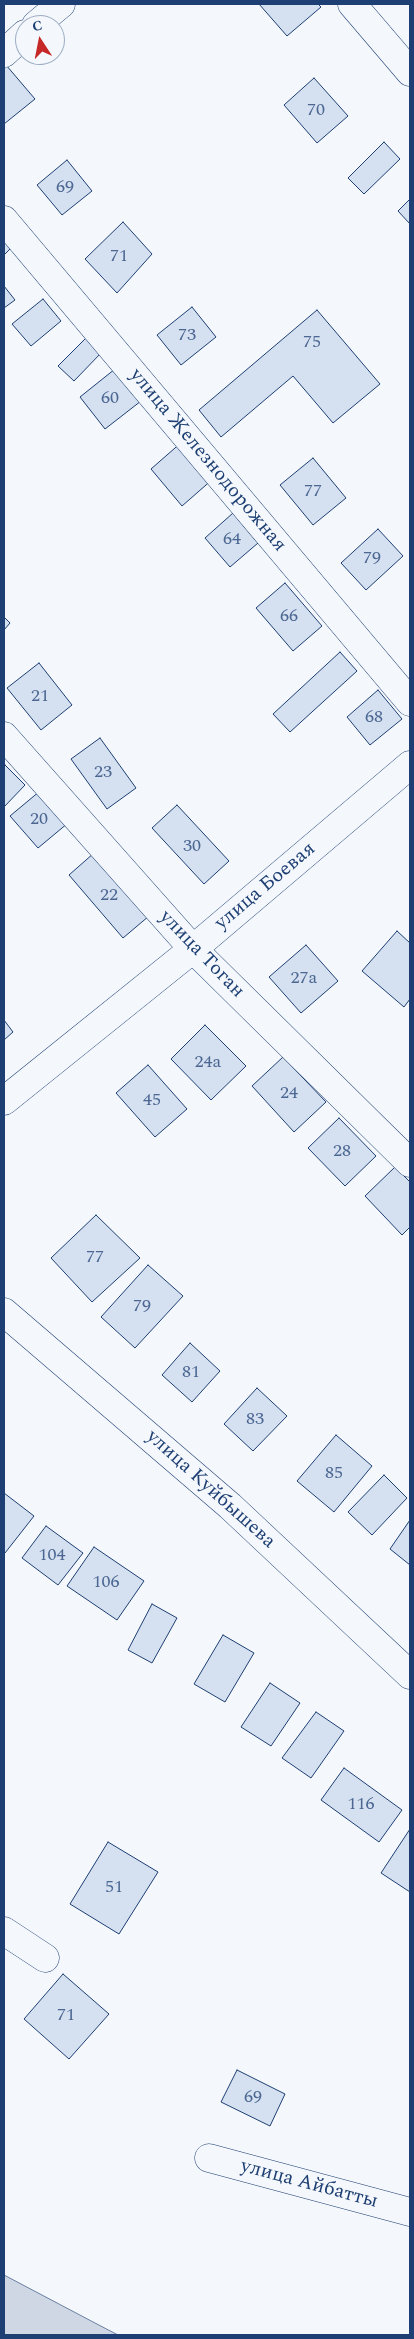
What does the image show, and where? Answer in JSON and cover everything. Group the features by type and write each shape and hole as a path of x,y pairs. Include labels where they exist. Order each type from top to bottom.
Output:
{"street":[{"path":"48,15 61,4"},
{"path":"352,4 410,72"},
{"path":"4,53 15,43"},
{"name":"улица Железнодорожная","path":"4,220 410,702"},
{"name":"улица Тоган","path":"4,736 193,950 410,1163"},
{"name":"улица Боевая","path":"4,1101 193,950 410,765"},
{"name":"улица Куйбышева","path":"4,1312 230,1506 410,1675"},
{"path":"4,1931 45,1958"},
{"name":"улица Айбатты","path":"209,2158 410,2212"}],"shaded area":[{"path":"4,2275 95,2323 118,2335 4,2335"}],"building":[{"path":"259,4 318,4 321,7 287,36"},
{"path":"6,65 35,99 4,124 4,67"},
{"path":"314,78 348,116 317,143 284,105"},
{"path":"384,142 400,159 364,194 348,178"},
{"path":"67,160 92,191 62,215 37,185"},
{"path":"410,199 410,224 398,211"},
{"path":"123,222 152,254 117,293 85,259"},
{"path":"4,238 12,247 4,255"},
{"path":"4,286 15,300 4,308"},
{"path":"43,299 61,321 31,346 12,324"},
{"path":"192,307 216,337 181,365 157,335"},
{"path":"317,310 380,384 333,423 293,376 221,437 199,410"},
{"path":"87,337 102,352 74,381 58,366"},
{"path":"115,369 141,401 105,429 80,397"},
{"path":"183,441 214,478 182,506 151,469"},
{"path":"313,458 346,498 313,525 280,485"},
{"path":"233,513 258,543 230,567 205,538"},
{"path":"378,529 403,556 366,590 341,563"},
{"path":"285,583 322,626 293,651 256,608"},
{"path":"4,617 10,623 4,630"},
{"path":"340,652 357,671 290,732 273,714"},
{"path":"39,663 72,705 41,730 7,688"},
{"path":"378,690 402,719 370,745 347,717"},
{"path":"100,738 136,788 107,809 71,759"},
{"path":"4,766 25,785 4,807"},
{"path":"40,791 68,823 38,848 10,816"},
{"path":"177,805 229,861 204,884 152,828"},
{"path":"94,853 149,916 123,938 69,875"},
{"path":"397,931 410,943 410,999 404,1007 362,971"},
{"path":"306,945 338,981 301,1013 269,977"},
{"path":"4,1020 13,1032 4,1040"},
{"path":"205,1025 246,1066 211,1100 171,1059"},
{"path":"283,1057 326,1102 294,1132 252,1086"},
{"path":"148,1065 187,1109 155,1137 116,1093"},
{"path":"339,1118 376,1156 345,1186 308,1148"},
{"path":"395,1167 410,1182 410,1227 402,1235 365,1196"},
{"path":"96,1215 140,1258 92,1302 51,1258"},
{"path":"148,1265 183,1296 135,1348 101,1317"},
{"path":"190,1343 220,1371 192,1402 162,1375"},
{"path":"257,1388 287,1416 253,1451 224,1424"},
{"path":"336,1435 372,1466 334,1512 297,1481"},
{"path":"384,1475 407,1498 372,1535 348,1512"},
{"path":"4,1493 34,1516 5,1553 4,1552"},
{"path":"410,1520 410,1565 390,1549"},
{"path":"46,1526 83,1553 58,1585 22,1558"},
{"path":"94,1547 144,1581 117,1620 67,1586"},
{"path":"152,1604 177,1618 152,1663 128,1650"},
{"path":"223,1635 254,1653 225,1702 194,1684"},
{"path":"270,1683 300,1703 271,1746 241,1727"},
{"path":"316,1712 344,1731 311,1778 282,1758"},
{"path":"344,1768 402,1810 379,1842 321,1800"},
{"path":"410,1829 410,1892 381,1873"},
{"path":"108,1842 158,1872 119,1934 70,1904"},
{"path":"63,1974 109,2014 69,2059 24,2019"},
{"path":"237,2070 285,2094 270,2126 221,2102"}]}
